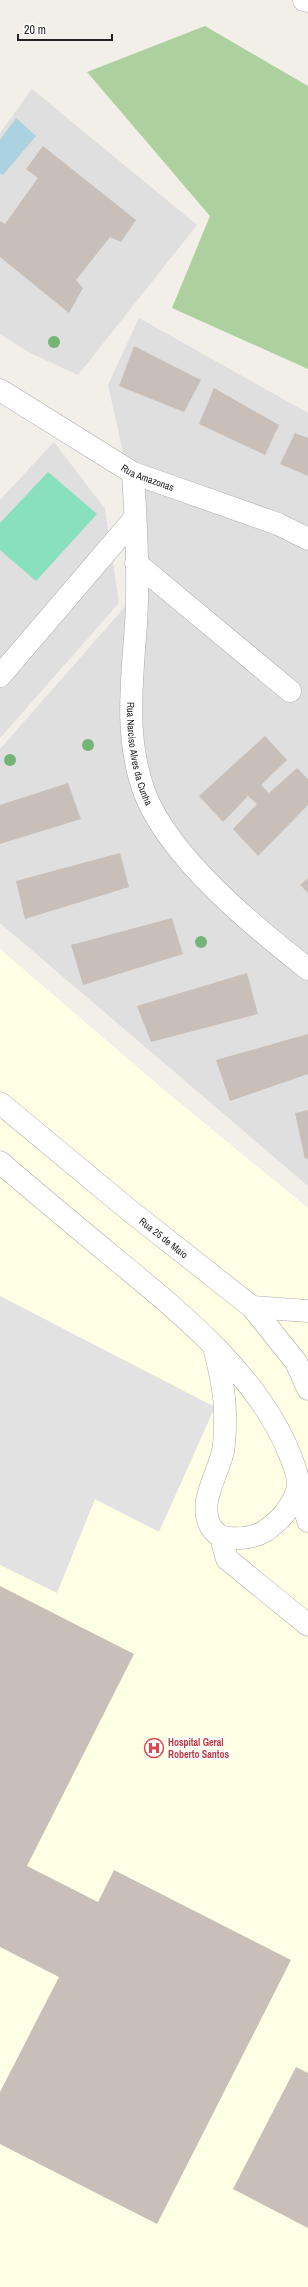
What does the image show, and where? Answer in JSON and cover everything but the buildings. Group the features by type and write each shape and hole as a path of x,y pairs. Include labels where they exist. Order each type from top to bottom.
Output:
{"street":[{"path":"304,0 308,1"},
{"name":"Rua Amazonas","path":"0,390 133,472 278,524 308,539"},
{"name":"Rua Narciso Alves da Cunha","path":"133,472 136,623 130,712 135,755 145,794 168,835 197,872 277,945 308,969"},
{"path":"0,676 135,518"},
{"path":"136,563 290,691"},
{"name":"Rua 25 de Maio","path":"0,1103 129,1210 252,1307 296,1362 308,1389"},
{"path":"0,1163 166,1301 214,1347 243,1380 265,1408 283,1438 295,1468 308,1521"},
{"path":"252,1307 308,1311"},
{"path":"214,1347 225,1391 225,1421 222,1454 205,1510 208,1521 214,1532 225,1538 241,1540 261,1533 277,1523 291,1507 299,1486"},
{"path":"225,1538 223,1545 227,1559 308,1625"}],"shaded area":[{"path":"32,89 197,225 78,375 30,353 0,334 0,133"},
{"path":"139,318 308,413 308,1186 0,923 0,749 151,577 108,385"},
{"path":"54,442 105,509 119,603 0,738 0,500"},
{"name":"Hospital Geral Roberto Santos","path":"0,949 164,1090 308,1208 308,2287 0,2287"},
{"path":"0,1296 215,1407 159,1532 95,1499 57,1593 0,1565"}],"green space":[{"path":"205,26 308,86 308,369 172,308 210,216 87,72"},
{"path":"48,472 97,514 36,581 0,550 0,523"}],"water":[{"path":"16,118 36,136 3,175 0,173 0,140"}],"place":[{"name":"Hospital Geral Roberto Santos","path":"154,1748"}]}
